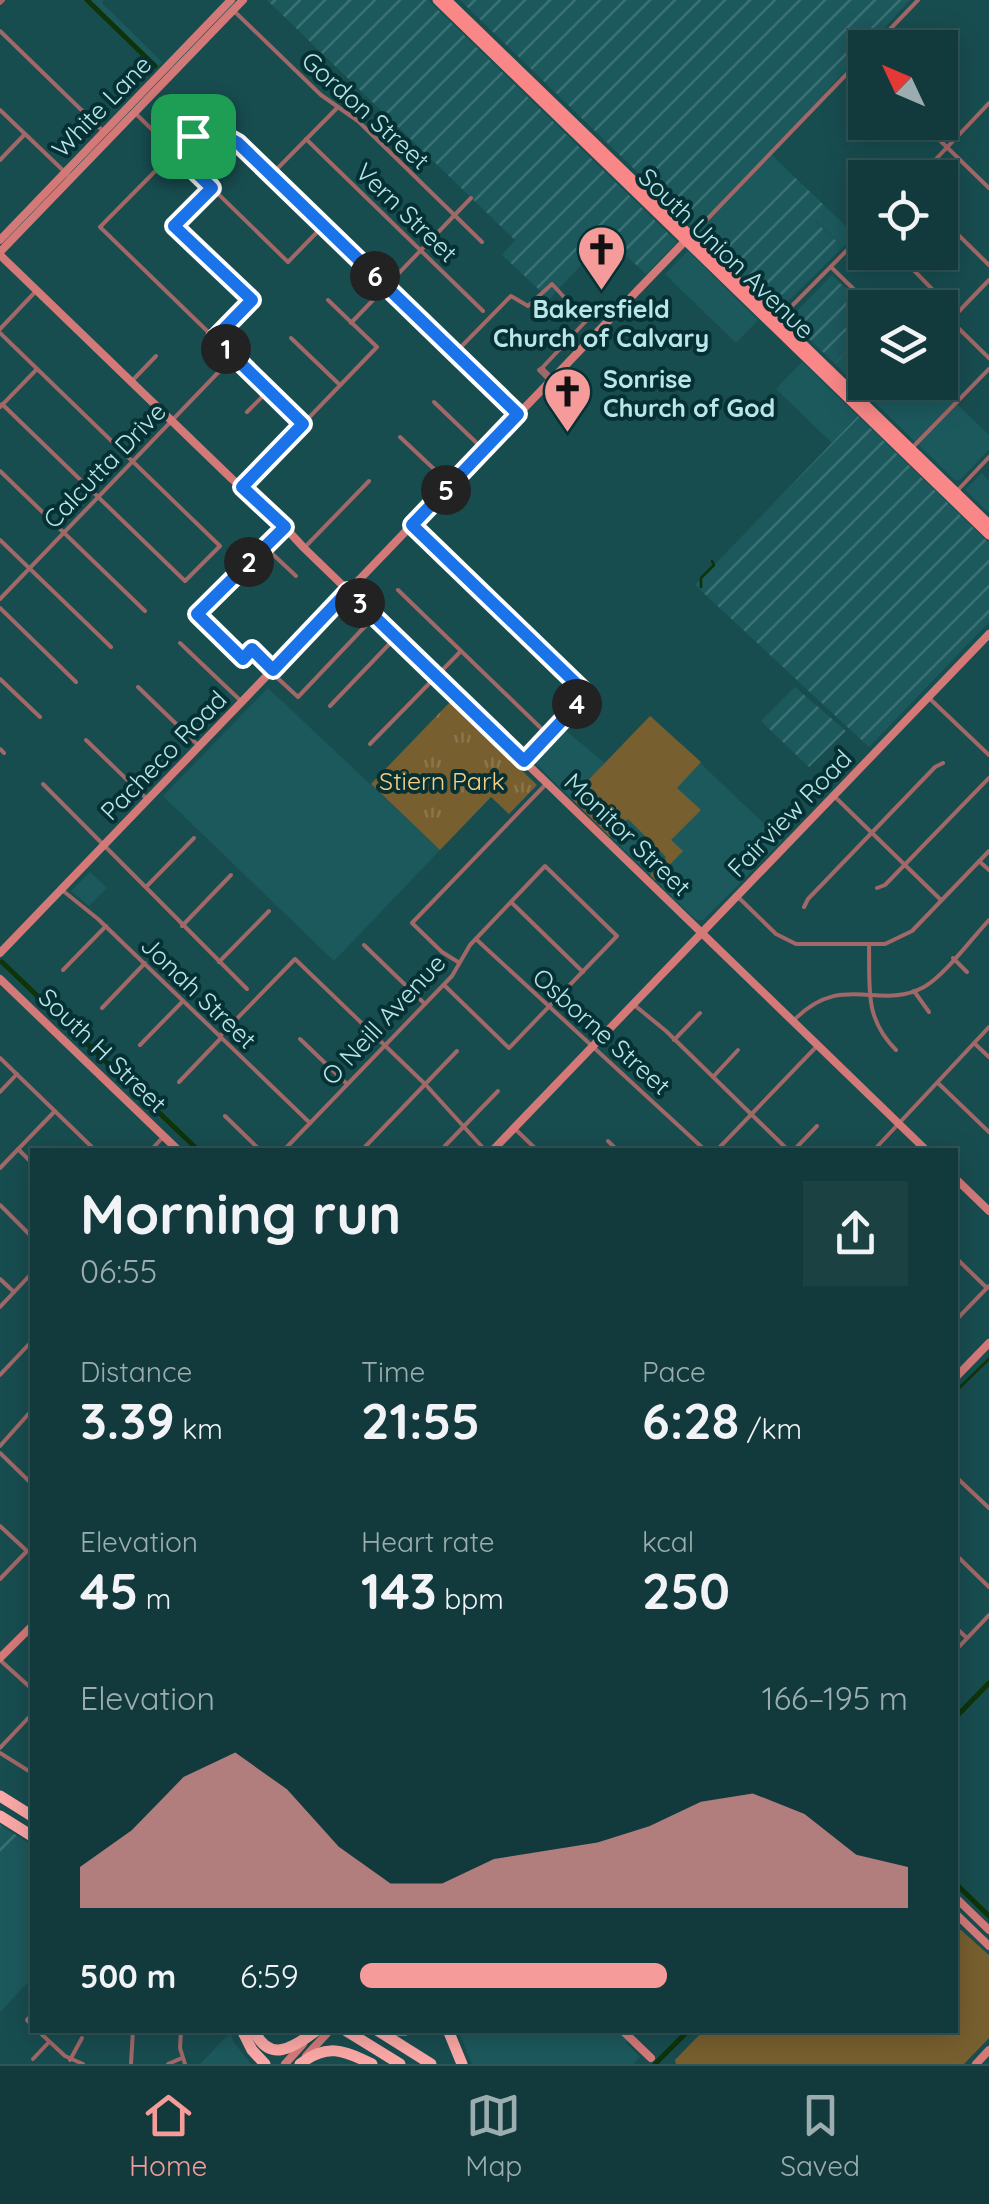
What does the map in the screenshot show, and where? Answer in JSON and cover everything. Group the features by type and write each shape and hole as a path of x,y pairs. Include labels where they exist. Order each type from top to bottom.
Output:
{"highway":[{"path":"0,1796 30,1815"},
{"path":"0,1816 30,1835"},
{"path":"244,2033 265,2064"},
{"path":"256,2033 264,2048 278,2054 320,2033"},
{"path":"348,2033 400,2064"},
{"path":"382,2033 432,2064"},
{"path":"449,2033 462,2064"},
{"path":"299,2064 330,2049 342,2050 372,2064"}],"main road":[{"name":"South Union Avenue","path":"442,0 464,16 559,108 871,421 955,496"},
{"name":"South Union Avenue","path":"442,0 527,88 688,238 737,291 812,353 911,449 989,535"},
{"path":"478,40 507,64 511,62"},
{"path":"527,88 530,86 559,108"},
{"path":"871,421 911,449"},
{"path":"955,496 989,525"}],"street":[{"name":"White Lane","path":"0,240 231,5 243,0"},
{"path":"889,30 918,0"},
{"name":"Gordon Street","path":"231,5 320,95 353,117 482,242"},
{"path":"0,31 104,132"},
{"path":"688,238 848,72"},
{"path":"935,160 989,104"},
{"path":"272,175 338,107"},
{"path":"0,110 67,175"},
{"name":"White Lane","path":"0,254 104,132 131,110"},
{"path":"131,110 288,262 324,226"},
{"path":"0,160 25,134"},
{"path":"303,424 100,228 174,151 199,134 222,134 238,143 518,414"},
{"name":"Vern Street","path":"306,139 482,311"},
{"path":"939,140 989,188"},
{"path":"212,188 174,226 252,300 215,338"},
{"path":"351,323 472,198"},
{"path":"958,235 989,265"},
{"name":"Pacheco Road","path":"0,953 688,238"},
{"path":"774,322 848,250"},
{"name":"Monitor Street","path":"0,254 924,1148"},
{"path":"831,267 855,290"},
{"path":"915,270 932,290"},
{"path":"958,312 989,280"},
{"path":"455,353 510,296 528,306 552,284 586,321 542,368 552,380"},
{"path":"37,290 0,331 220,546 185,581 1,406 37,369"},
{"path":"242,487 376,348 328,300"},
{"path":"958,328 989,358"},
{"path":"291,338 340,386"},
{"path":"132,382 156,356"},
{"name":"Calcutta Drive","path":"0,599 234,356"},
{"path":"911,449 989,369"},
{"path":"247,412 268,390"},
{"path":"434,402 484,450"},
{"path":"400,437 450,485"},
{"path":"955,496 989,458"},
{"path":"0,471 145,611"},
{"path":"304,548 368,480"},
{"path":"412,525 587,694 524,761"},
{"path":"285,527 197,614 243,659 252,649 298,697 374,616"},
{"path":"0,540 111,647"},
{"path":"264,546 296,576"},
{"path":"398,590 548,735"},
{"path":"0,608 76,682"},
{"name":"Fairview Road","path":"495,1148 989,634"},
{"path":"330,706 396,637"},
{"path":"180,642 242,702"},
{"path":"370,744 460,651"},
{"path":"0,678 40,717"},
{"path":"138,686 200,746"},
{"path":"928,698 989,755"},
{"path":"86,740 148,800"},
{"path":"804,907 808,898 935,767 944,763"},
{"path":"878,888 989,778"},
{"path":"460,963 442,952 412,923 546,783"},
{"path":"43,784 247,989"},
{"path":"834,796 941,900"},
{"path":"146,888 194,838"},
{"path":"737,896 789,942 810,946 886,944 906,936 989,851"},
{"path":"979,861 989,870"},
{"name":"O Neill Avenue","path":"286,1148 444,985 476,938 546,866 617,936 582,972"},
{"path":"182,926 231,874"},
{"name":"Jonah Street","path":"61,890 106,926 310,1123"},
{"path":"444,985 509,1048 582,972 510,902"},
{"path":"219,962 269,911"},
{"path":"793,1022 823,998 914,991 929,984 989,920"},
{"path":"64,970 106,926"},
{"name":"Osborne Street","path":"476,938 704,1148"},
{"path":"364,945 425,1004"},
{"path":"869,946 872,1014 877,1028 896,1050"},
{"path":"179,1082 294,958 425,1084 483,1148"},
{"path":"953,958 968,972"},
{"path":"102,1008 144,964"},
{"name":"South H Street","path":"0,979 176,1148"},
{"path":"914,991 929,1012"},
{"path":"140,1045 183,1000"},
{"path":"633,1004 789,1148"},
{"path":"674,1040 700,1014"},
{"path":"876,1148 989,1028"},
{"path":"300,1039 347,1084"},
{"path":"974,1043 989,1057"},
{"path":"719,1148 818,1045"},
{"path":"713,1077 738,1050"},
{"path":"364,1148 457,1051"},
{"path":"0,1058 93,1148"},
{"path":"0,1092 17,1074"},
{"path":"937,1082 989,1132"},
{"path":"443,1148 498,1091"},
{"path":"0,1168 55,1111"},
{"path":"226,1116 258,1148"},
{"path":"793,1148 816,1126"},
{"path":"514,1128 535,1148"},
{"path":"153,1148 164,1136"},
{"path":"608,1141 615,1148"},
{"path":"18,1149 30,1161"},
{"path":"958,1181 989,1211"},
{"path":"0,1205 30,1235"},
{"path":"958,1260 988,1287 958,1318"},
{"path":"0,1306 30,1275"},
{"path":"0,1279 14,1292"},
{"path":"0,1375 30,1343"},
{"path":"958,1375 989,1343"},
{"path":"0,1446 30,1412"},
{"path":"0,1453 30,1480"},
{"path":"958,1479 989,1508"},
{"path":"0,1526 27,1552 0,1579"},
{"path":"958,1557 989,1587"},
{"path":"958,1648 989,1615"},
{"path":"30,1628 0,1659 30,1687"},
{"path":"958,1630 967,1638"},
{"path":"30,1716 0,1750 30,1772"},
{"path":"958,1900 989,1930"},
{"path":"958,1914 966,1908"},
{"path":"958,1916 989,1946"},
{"path":"40,2033 70,2060 83,2064"},
{"path":"131,2064 133,2033"},
{"path":"168,2064 184,2061 181,2033"},
{"path":"284,2064 321,2033"},
{"path":"299,2064 321,2033"},
{"path":"625,2033 654,2061"},
{"path":"70,2060 82,2038"},
{"path":"33,2059 50,2042"},
{"path":"976,2064 989,2050"}],"shaded area":[{"path":"90,0 104,0 102,3 162,62 158,66"},
{"path":"267,0 428,0 677,242 646,274 607,238 549,299 502,255 515,240"},
{"path":"460,0 910,0 883,30 848,30 848,68 696,229"},
{"path":"770,153 788,171 714,247 696,229"},
{"path":"788,171 828,209 816,222 843,247 780,309 714,247"},
{"path":"828,209 848,228 848,242 843,247 816,221"},
{"path":"688,251 758,320 736,343 665,274"},
{"path":"832,275 848,291 848,351 835,364 789,319"},
{"path":"848,351 848,377 835,364"},
{"path":"802,362 858,416 832,443 776,389"},
{"path":"872,400 953,400 989,435 989,449 960,480 955,480"},
{"path":"858,416 989,543 989,622 869,747 695,585"},
{"path":"982,473 989,481 989,513 965,490"},
{"path":"795,687 846,731 809,767 761,721"},
{"path":"268,688 440,850 334,961 163,796"},
{"path":"651,716 782,841 703,920 696,920 529,757 560,726 605,763"},
{"path":"90,872 107,888 89,906 71,891"},
{"path":"0,1825 24,1840 0,1865"},
{"path":"24,1840 30,1844 30,1980 0,2012 0,1865"},
{"path":"231,2033 251,2064 200,2064"},
{"path":"459,2033 636,2033 626,2043 640,2057 633,2064 472,2064"}],"green space":[{"name":"Stiern Park","path":"450,702 537,785 509,814 491,797 440,850 371,784"},
{"path":"650,716 701,762 677,788 701,810 671,840 683,851 655,880 650,875 666,857 628,819 610,837 571,798"},
{"path":"958,1930 989,1955 989,2038 964,2064 676,2064 675,2060 701,2033 958,2033"}],"waterway":[{"path":"87,0 155,66"},
{"path":"701,587 701,578 714,565 712,561"},
{"path":"2,962 196,1148"},
{"path":"958,1389 989,1359"},
{"path":"958,1715 989,1683"},
{"path":"958,1886 989,1916"},
{"path":"655,2064 686,2033"}],"place":[{"name":"Bakersfield Church of Calvary","path":"601,292"},
{"name":"Sonrise Church of God","path":"568,434"}],"route":[{"path":"216,133 238,143 518,414 412,525 587,694 524,761 348,591 273,670 252,649 243,659 197,614 285,527 242,487 303,424 215,338 252,300 174,226 212,188 174,151 193,136 216,133"}]}
